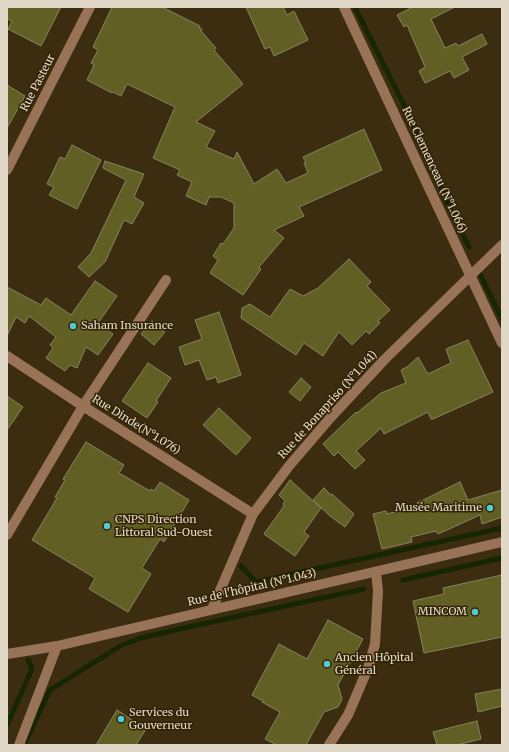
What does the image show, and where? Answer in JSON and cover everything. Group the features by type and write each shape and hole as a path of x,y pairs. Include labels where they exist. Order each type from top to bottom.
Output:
{"street":[{"name":"Rue Pasteur","path":"7,170 90,7"},
{"name":"Rue Clemenceau (N°1.066)","path":"344,7 502,343"},
{"name":"Rue de Bonapriso (N°1.041)","path":"212,609 253,514 289,466 385,359 502,245"},
{"path":"7,535 83,406 166,280"},
{"name":"Rue Dinde(N°1.076)","path":"7,356 253,514"},
{"name":"Rue de l'hôpital (N°1.043)","path":"7,654 57,646 502,542"},
{"path":"329,745 348,715 368,668 375,644 378,592 376,572"},
{"path":"19,745 57,646"}],"building":[{"path":"7,7 61,7 41,46 8,29 12,21 7,19"},
{"path":"112,7 162,7 200,26 199,28 202,29 201,31 216,48 214,50 243,84 196,122 215,131 206,147 234,159 237,152 254,184 277,169 286,183 308,173 303,157 364,129 382,170 299,207 304,216 274,230 284,238 259,267 261,269 243,295 210,273 218,260 213,256 221,243 223,244 234,228 234,203 221,197 209,197 206,205 186,196 192,182 177,175 180,170 153,158 175,107 127,84 121,96 87,80 94,65 91,63 98,50 93,47"},
{"path":"246,7 283,7 287,15 294,11 308,40 274,56 270,47 265,49"},
{"path":"413,7 455,7 431,19 445,48 456,43 458,46 482,34 487,44 462,57 469,70 454,78 450,71 425,83 419,71 425,67 407,25 404,27 397,15"},
{"path":"7,85 25,96 7,128"},
{"path":"72,145 101,160 77,209 49,195 54,187 47,184 60,157 65,159"},
{"path":"105,161 144,174 134,197 144,203 132,224 124,220 105,262 89,277 78,267 91,253 126,180 103,168"},
{"path":"349,259 371,282 367,286 390,310 378,321 380,323 369,334 366,331 352,345 339,332 323,356 304,343 296,355 241,318 242,308 250,304 270,317 290,289 303,296 318,288"},
{"name":"Saham Insurance","path":"95,281 117,296 98,323 113,334 98,355 86,347 77,368 70,365 65,371 46,358 53,348 50,345 56,337 29,316 25,323 16,317 7,336 7,287 41,305 46,298 71,315"},
{"path":"219,312 241,375 218,383 216,377 207,380 199,360 185,365 179,347 202,339 195,320"},
{"path":"152,321 165,332 154,345 141,334"},
{"path":"468,340 493,392 433,419 431,419 428,412 384,434 381,428 356,451 365,460 355,469 338,452 334,456 323,444 356,412 357,413 381,393 406,383 401,370 407,367 418,357 428,374 451,363 446,349"},
{"path":"148,363 171,378 156,401 158,402 147,418 122,401"},
{"path":"301,378 311,387 300,401 289,392"},
{"path":"7,396 23,407 7,430"},
{"path":"219,408 251,438 236,455 203,425"},
{"path":"86,442 124,465 119,473 150,491 151,489 154,491 160,482 189,500 164,542 160,539 142,568 151,574 128,612 89,589 95,578 32,540 57,498 55,497 65,480 63,479"},
{"path":"290,480 321,508 304,532 309,536 295,556 264,534 284,506 283,504 285,501 279,495"},
{"path":"460,482 468,500 502,490 502,517 482,524 480,515 438,534 436,531 411,537 412,542 382,549 373,514 386,511 387,514 418,506 417,503"},
{"path":"324,488 354,514 345,527 330,516 313,500"},
{"name":"MINCOM","path":"502,575 502,637 424,653 413,601 444,594 443,588"},
{"name":"Ancien Hôpital Général","path":"328,620 363,639 338,685 342,699 338,707 324,712 306,745 277,745 265,739 280,712 252,695 279,644 307,659"},
{"path":"502,689 502,706 478,712 475,694"},
{"name":"Services du Gouverneur","path":"117,710 146,729 136,745 96,745"},
{"path":"477,721 481,739 457,745 437,745 433,732"}],"waterway":[{"path":"355,7 407,111 452,213 469,247"},
{"path":"479,272 502,319"},
{"path":"241,566 256,582 502,528"},
{"path":"403,580 502,558"},
{"path":"24,745 50,690 120,646 141,638 364,589"},
{"path":"7,725 32,669 28,660"}],"place":[{"name":"Saham Insurance","path":"73,326"},
{"name":"Musée Maritime","path":"490,508"},
{"name":"CNPS Direction Littoral Sud-Ouest","path":"107,526"},
{"name":"MINCOM","path":"475,612"},
{"name":"Ancien Hôpital Général","path":"327,664"},
{"name":"Services du Gouverneur","path":"121,719"}]}
